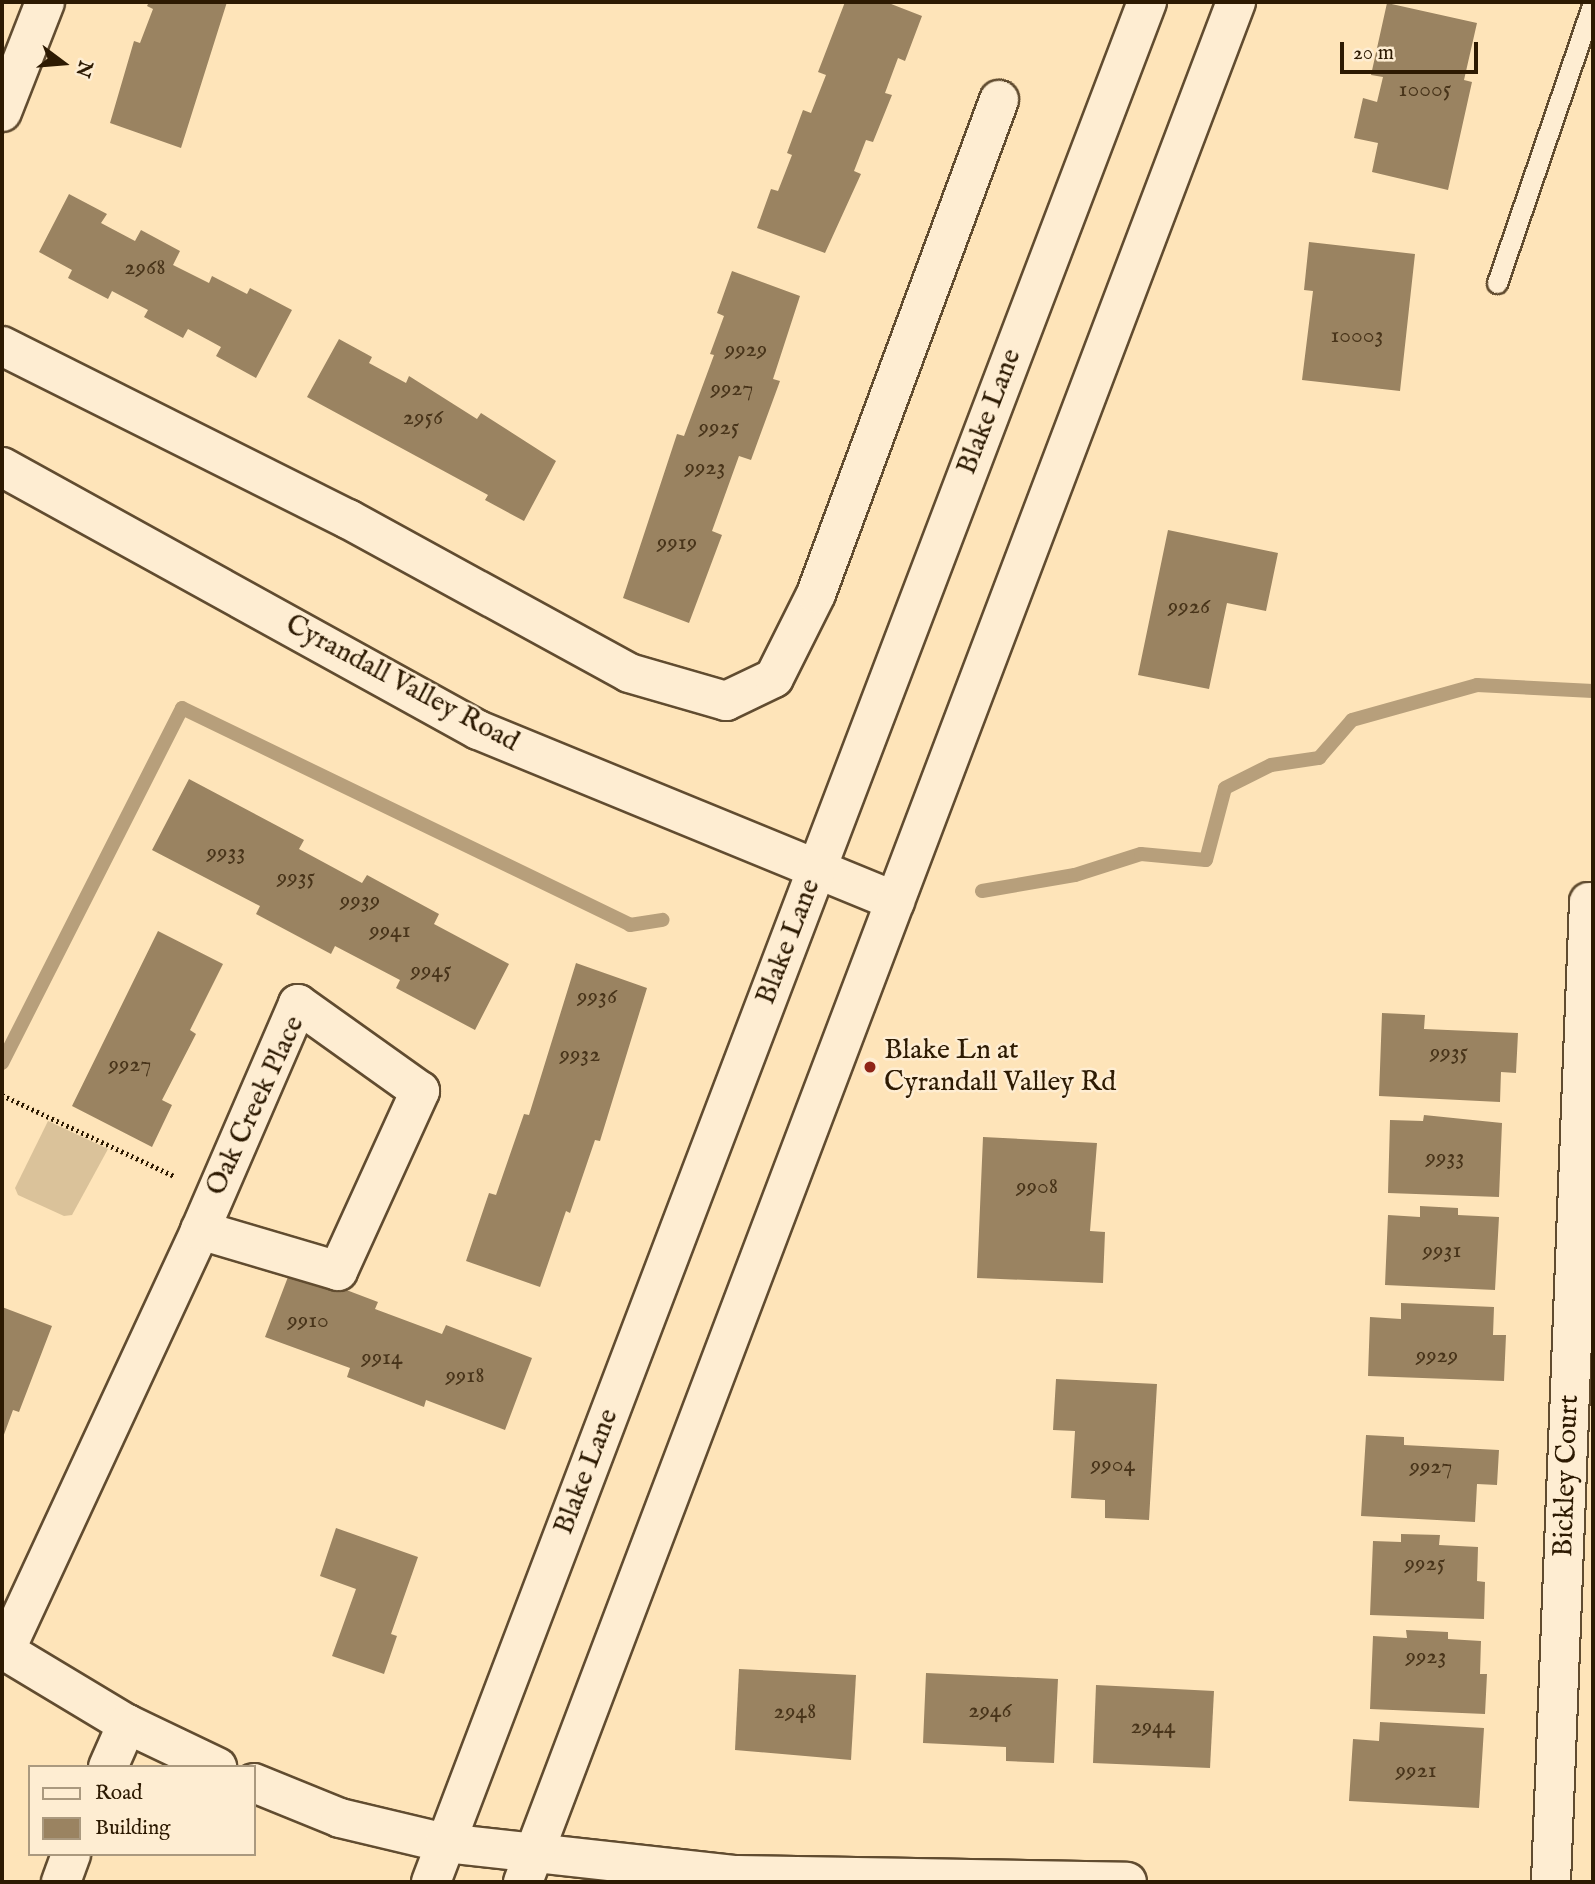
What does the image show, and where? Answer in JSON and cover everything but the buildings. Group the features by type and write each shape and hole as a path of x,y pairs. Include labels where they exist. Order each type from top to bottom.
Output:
{"street":[{"path":"2,112 45,2"},
{"name":"Blake Lane","path":"431,1882 1147,2"},
{"path":"529,1866 1236,2"},
{"path":"2,346 348,519 629,673 726,701 774,678 816,594 999,100"},
{"name":"Cyrandall Valley Road","path":"2,467 478,730 895,901"},
{"name":"Bickley Court","path":"1551,1882 1589,902"},
{"name":"Oak Creek Place","path":"4,1650 200,1230 298,1004 420,1091 338,1272 200,1230"},
{"path":"4,1650 127,1724 214,1765"},
{"path":"109,1765 127,1724"},
{"path":"256,1784 340,1818 529,1866 737,1875 1127,1882"},
{"path":"61,1882 70,1856"}],"lane":[{"path":"1497,283 1593,2"}],"path":[{"path":"2,1095 214,1195"}],"shaded area":[{"path":"48,1121 108,1149 72,1215 64,1216 18,1195 15,1188"}],"waterway":[{"path":"982,891 1075,875 1141,854 1206,860 1225,788 1271,765 1319,758 1352,720 1477,685 1593,691"},
{"path":"2,1063 182,708 630,925 663,920"}],"place":[{"name":"Blake Ln at Cyrandall Valley Rd","path":"870,1067"}]}
